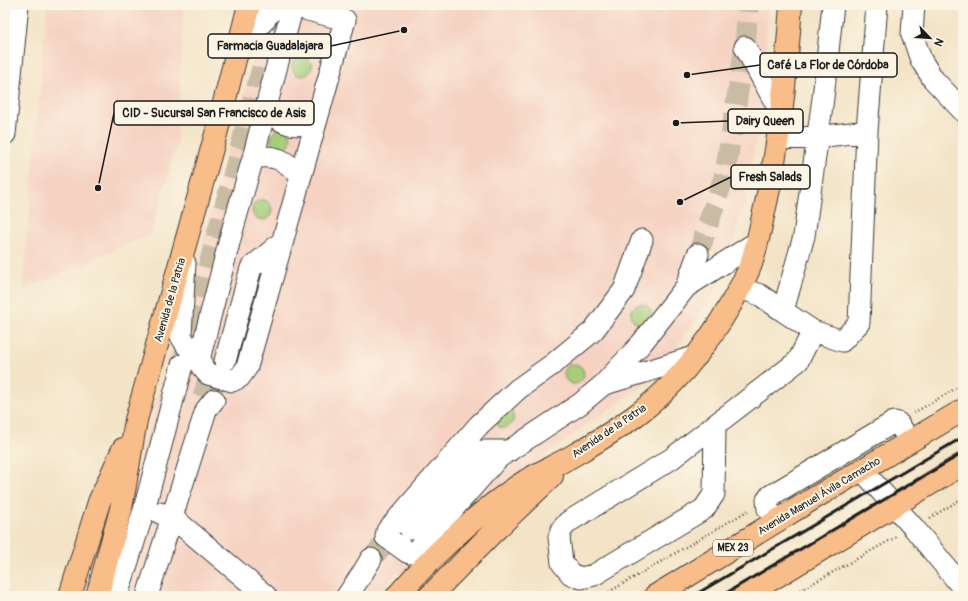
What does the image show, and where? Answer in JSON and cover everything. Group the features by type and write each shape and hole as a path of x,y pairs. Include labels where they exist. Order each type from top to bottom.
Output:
{"main road":[{"name":"Avenida de la Patria","path":"97,596 121,509 136,420 186,245 249,5"},
{"name":"Avenida de la Patria","path":"397,596 453,539 493,504 528,480 575,455 636,415 665,390 697,356 718,326 740,288 751,264 768,197 781,113 787,10"},
{"name":"Avenida Manuel Ávila Camacho","path":"655,596 963,410"},
{"path":"70,596 99,502 136,420"},
{"path":"430,596 492,533 575,455"},
{"path":"744,596 963,464"}],"street":[{"path":"5,134 18,5"},
{"path":"237,54 287,5"},
{"path":"206,360 202,367 208,374 232,381 240,377 247,367 346,12 287,5"},
{"path":"117,596 144,510 206,360 231,235 265,110 287,5"},
{"path":"782,311 804,236 823,98 833,5"},
{"path":"740,288 760,295 813,331 842,341 859,323 867,131 877,5"},
{"path":"914,5 912,34 920,60 933,79 963,111"},
{"path":"745,47 781,113"},
{"path":"265,110 286,124 300,126 316,122"},
{"path":"778,139 818,137 867,131"},
{"path":"253,158 266,156 276,158 290,164 301,176"},
{"path":"642,240 624,290 593,331 553,364 518,389 479,425 447,464 387,531 386,537 406,552 415,552 498,458 580,404 604,384 642,344 686,287 698,254"},
{"path":"686,287 757,242"},
{"path":"186,245 181,336 187,346 206,360"},
{"path":"715,426 714,494 704,510 594,575 581,578 571,574 562,563 559,537 562,529 568,522 671,460 715,426 798,361 813,331"},
{"path":"604,384 697,356"},
{"path":"147,596 208,403"},
{"path":"777,521 768,508 767,500 770,496 877,431 894,422 898,423 910,441"},
{"path":"479,425 474,445 407,525 482,451 509,451"},
{"path":"862,470 914,528 963,588"},
{"path":"144,510 148,508 172,517 263,595"},
{"path":"347,596 370,566"}],"path":[{"path":"898,423 963,384"},
{"path":"790,596 838,568 914,528 963,498"},
{"path":"602,596 767,500"}],"shaded area":[{"path":"47,5 184,5 177,142 151,234 23,290"},
{"path":"270,5 768,5 766,53 758,129 745,198 725,274 696,321 651,380 548,452 449,533 404,580 397,571 377,596 100,596"}],"green space":[{"path":"302,56 309,59 312,66 309,73 302,76 295,73 292,66 295,59"},
{"path":"281,129 288,132 291,139 288,146 281,149 274,146 271,139 274,132"},
{"path":"262,200 269,203 272,210 269,217 262,220 255,217 252,210 255,203"},
{"path":"641,304 648,307 651,314 648,321 641,324 634,321 631,314 634,307"},
{"path":"574,364 581,367 584,374 581,381 574,384 567,381 564,374 567,367"},
{"path":"510,410 513,415 512,423 505,428 499,427 495,422"}],"tunnel":[{"path":"184,358 279,5"},
{"path":"698,254 725,174 745,47 748,5"},
{"path":"203,397 214,358"},
{"path":"371,559 401,525"}],"railway":[{"path":"693,596 963,437"},
{"path":"721,596 963,453"}],"place":[{"name":"Farmacia Guadalajara","path":"404,30"},
{"name":"Café La Flor de Córdoba","path":"687,75"},
{"name":"Dairy Queen","path":"676,123"},
{"name":"CID - Sucursal San Francisco de Asis","path":"98,188"},
{"name":"Fresh Salads","path":"680,202"}]}
